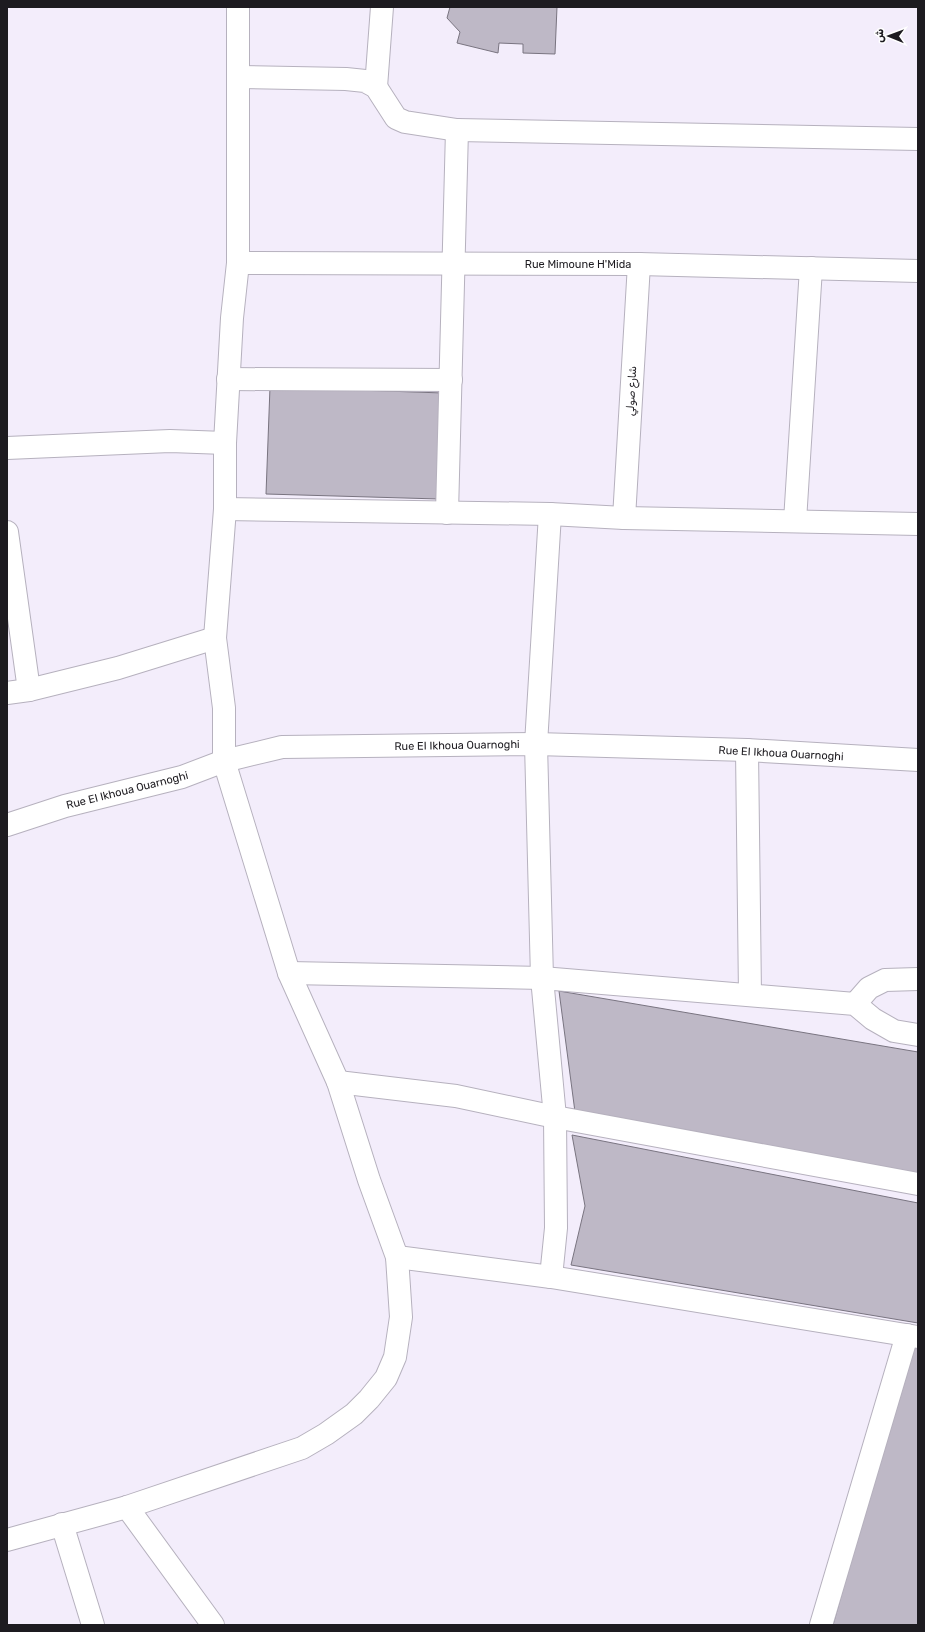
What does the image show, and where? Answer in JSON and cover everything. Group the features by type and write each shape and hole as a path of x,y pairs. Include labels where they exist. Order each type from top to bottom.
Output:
{"street":[{"path":"7,1540 127,1507 302,1448 326,1434 354,1414 369,1399 386,1378 395,1357 401,1317 397,1257 369,1180 338,1082 288,973 224,761 224,708 215,638 225,509 225,443 228,378 232,318 238,263 238,7"},
{"path":"376,87 382,7"},
{"path":"239,77 346,79 365,81 376,87 396,118 405,122 457,130 918,139"},
{"path":"447,513 457,130"},
{"name":"Rue Mimoune H'Mida","path":"238,263 639,264 918,271"},
{"name":"شارع صولي","path":"624,518 639,264"},
{"path":"795,521 811,268"},
{"path":"228,378 451,380"},
{"path":"7,448 170,441 225,443"},
{"path":"225,509 550,514 624,518 918,524"},
{"path":"550,514 536,744 542,978 555,1117 556,1228 551,1277"},
{"path":"7,532 29,690"},
{"path":"7,693 29,690 118,668 215,638"},
{"name":"Rue EI Ikhoua Ouarnoghi","path":"7,825 66,806 182,777 224,761 282,747 536,744 747,750 918,760"},
{"path":"747,750 750,995"},
{"path":"288,973 542,978 855,1004 873,1019 894,1031 918,1035"},
{"path":"855,1004 869,988 885,980 918,979"},
{"path":"338,1082 456,1096 555,1117 918,1184"},
{"path":"397,1257 551,1277 913,1336 821,1625"},
{"path":"127,1507 213,1625"},
{"path":"62,1524 93,1625"}],"building":[{"path":"450,7 557,7 555,54 523,53 523,44 499,43 498,53 457,43 460,32 447,18"},
{"path":"270,387 443,393 439,499 266,494"},
{"path":"559,991 918,1052 918,1175 575,1112"},
{"path":"572,1135 918,1203 918,1323 571,1265 585,1206"},
{"path":"911,1345 918,1347 918,1625 833,1625"}]}
